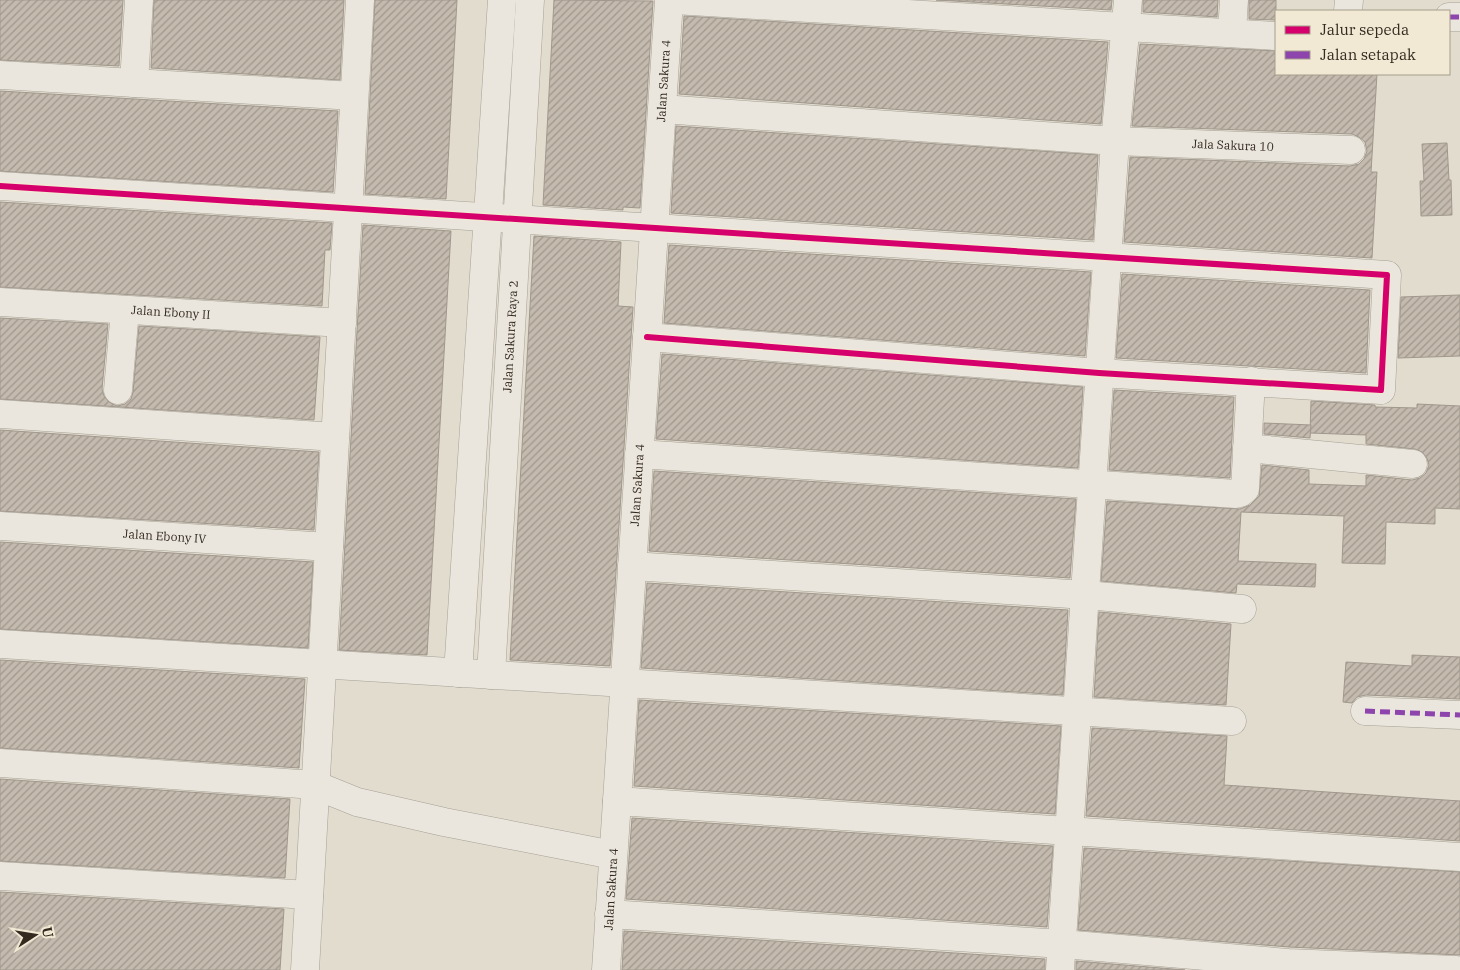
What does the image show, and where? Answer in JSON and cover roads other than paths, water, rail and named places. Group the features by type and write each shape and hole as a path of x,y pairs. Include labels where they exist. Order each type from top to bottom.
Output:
{"street":[{"path":"134,83 139,0"},
{"path":"305,970 360,0"},
{"path":"458,673 502,0"},
{"name":"Jalan Sakura Raya 2","path":"491,675 530,0"},
{"name":"Jalan Sakura 4","path":"606,970 669,0"},
{"path":"674,0 1127,13 1232,33 1275,36"},
{"path":"1232,33 1234,0"},
{"path":"1061,957 1115,141 1127,13"},
{"path":"0,75 354,96"},
{"name":"Jala Sakura 10","path":"662,109 1115,141 1350,150"},
{"path":"0,186 1387,275 1381,390 1099,373 647,337"},
{"name":"Jalan Ebony II","path":"0,302 342,323"},
{"path":"118,390 124,310"},
{"path":"639,454 1236,494 1244,489 1252,381"},
{"path":"0,414 335,437"},
{"path":"1247,448 1413,464"},
{"name":"Jalan Ebony IV","path":"0,526 329,547"},
{"path":"632,566 1086,595 1242,609"},
{"path":"0,644 1232,721"},
{"path":"1365,710 1460,715"},
{"path":"0,763 315,785 357,802 444,822 613,855"},
{"path":"617,801 1460,857"},
{"path":"0,876 309,895"},
{"path":"609,914 1061,957 1287,966 1456,970"}]}
